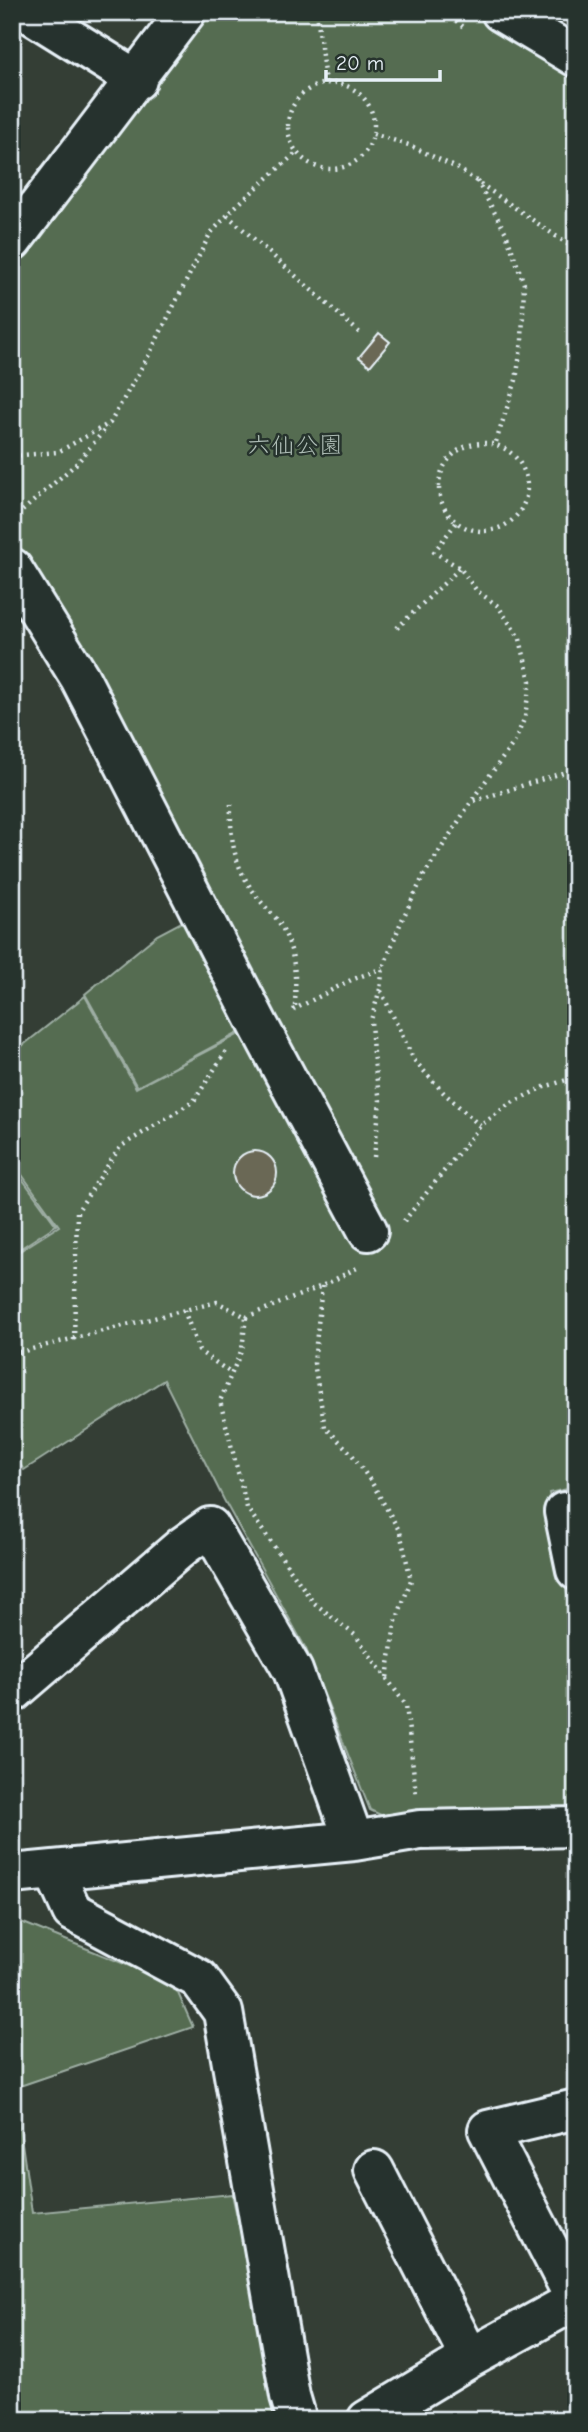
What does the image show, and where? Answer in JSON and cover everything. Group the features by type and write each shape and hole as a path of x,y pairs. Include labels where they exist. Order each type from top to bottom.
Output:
{"street":[{"path":"28,12 137,80"},
{"path":"16,228 137,80 186,12"},
{"path":"501,12 576,57"},
{"path":"12,568 80,678 259,1026 379,1239"},
{"path":"564,1512 576,1570"},
{"path":"12,1693 184,1546 210,1527 293,1671 354,1841"},
{"path":"12,1874 354,1841 420,1830 576,1827"},
{"path":"54,1871 72,1911 200,1979 223,2012 290,2396 297,2420"},
{"path":"367,2420 470,2358 576,2300 488,2130 576,2109"},
{"path":"373,2170 470,2358"}],"path":[{"path":"317,12 325,82"},
{"path":"325,82 351,87 361,95 369,105 373,117 373,134 364,154 354,162 328,169 314,166 296,152 288,134 288,120 300,95 325,82"},
{"path":"373,134 409,145 459,169 576,250"},
{"path":"12,520 77,463 110,423 210,234 296,152"},
{"path":"477,181 506,233 524,284 522,341 516,380 495,445"},
{"path":"227,215 361,334"},
{"path":"12,456 58,452 110,423"},
{"path":"483,443 495,445 509,451 523,469 527,492 523,507 514,519 501,528 470,530 456,523 441,504 439,480 443,468 459,449 483,443"},
{"path":"373,1169 380,1101 372,1020 383,968 424,875 471,802 515,741 525,717 530,681 520,639 498,606 477,591 460,568 435,552 456,523"},
{"path":"397,628 460,568"},
{"path":"471,802 565,772 576,772"},
{"path":"231,804 230,835 237,867 258,898 279,922 290,947 296,968 295,1008"},
{"path":"74,1340 77,1212 120,1147 194,1101 228,1048 259,1026 351,980 383,968"},
{"path":"380,989 414,1060 443,1092 480,1126"},
{"path":"12,1354 217,1302 246,1317 322,1286 379,1239 480,1126 508,1105 541,1088 576,1077"},
{"path":"322,1286 314,1363 325,1427 351,1453 400,1532 411,1580 395,1624 387,1679"},
{"path":"184,1310 199,1350 231,1373"},
{"path":"246,1317 242,1349 219,1401 247,1508 313,1602 356,1636 406,1705 420,1830"}],"green space":[{"name":"六仙公園","path":"211,12 485,12 576,75 576,1487 549,1493 573,1628 576,1663 576,1809 387,1818 370,1810 306,1649 224,1500 164,1380 24,1470 12,1453 12,1256 59,1226 12,1161 12,1054 85,996 136,1088 247,1030 30,565 12,538 12,265"},
{"path":"191,917 248,1028 137,1087 85,994 157,935"},
{"path":"12,1165 56,1225 12,1254"},
{"path":"21,1922 174,1984 193,2027 14,2088 32,2213 232,2194 283,2420 12,2420 12,1926"}],"building":[{"path":"379,333 390,342 370,366 359,357"},
{"path":"255,1151 271,1157 277,1173 271,1189 255,1195 239,1189 233,1173 239,1157"}]}
